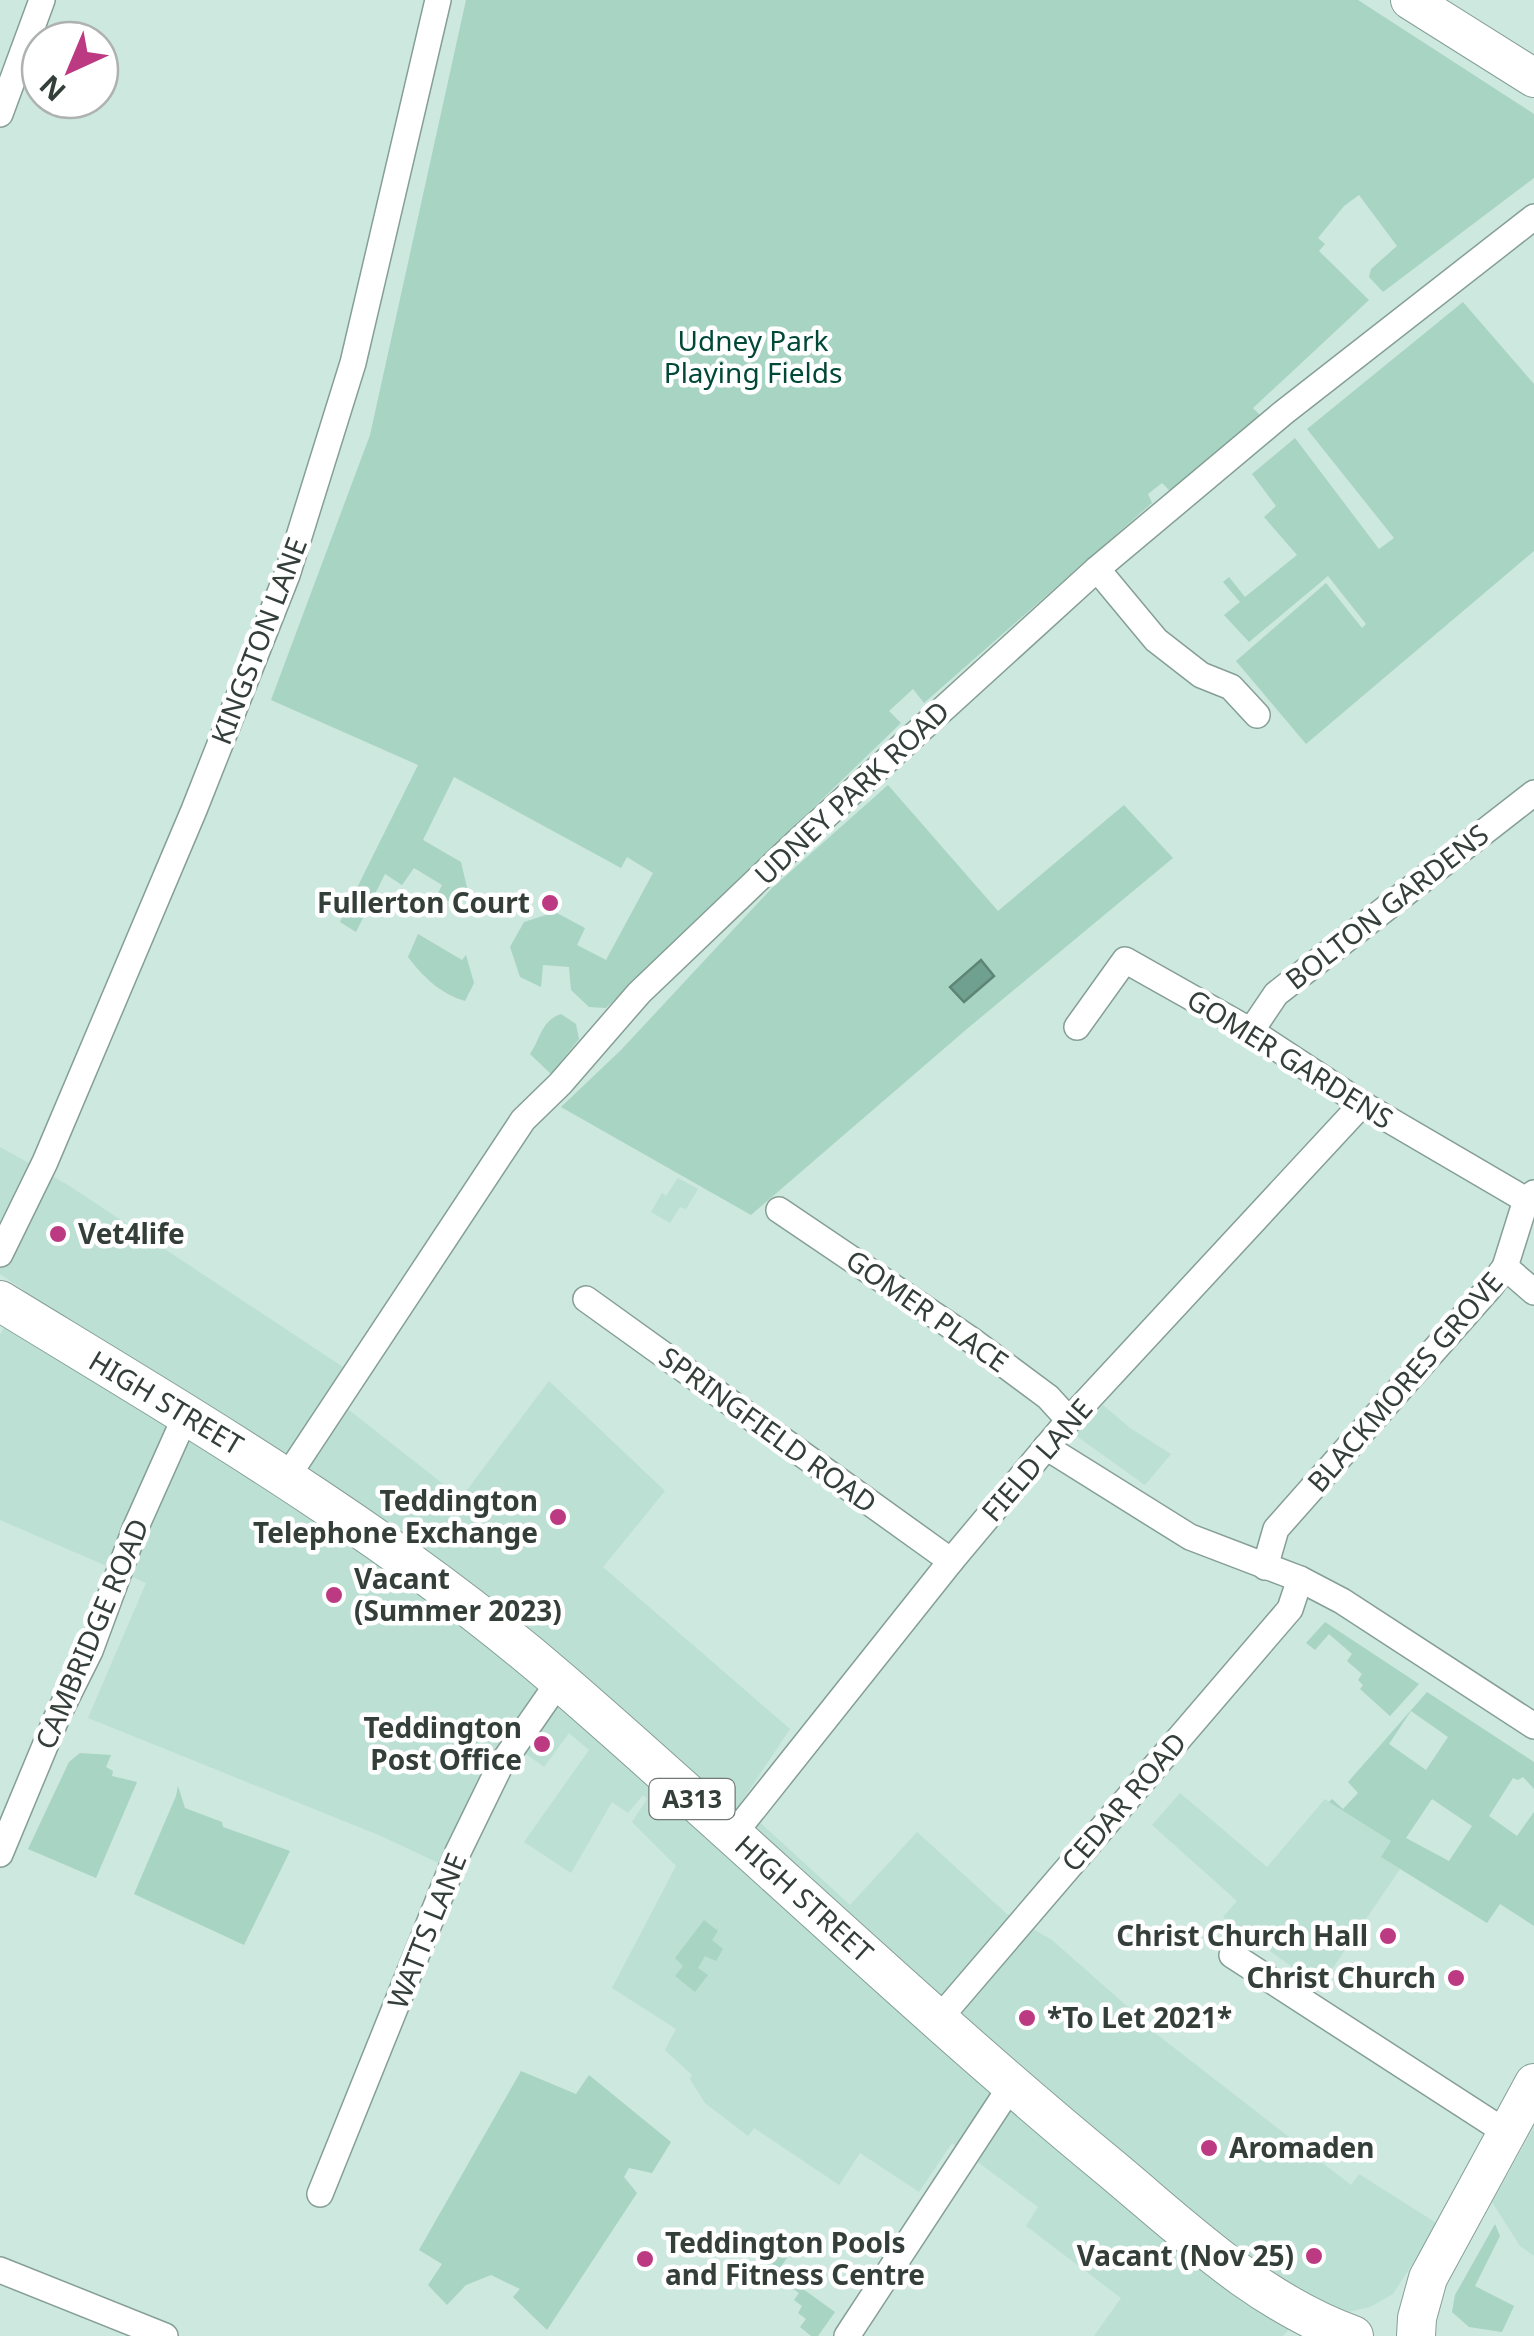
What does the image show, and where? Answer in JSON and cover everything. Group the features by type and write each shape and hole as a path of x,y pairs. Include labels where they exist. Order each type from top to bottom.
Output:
{"main road":[{"path":"1410,0 1534,78"},
{"name":"HIGH STREET","path":"0,1301 287,1477 393,1550 560,1680 1010,2086 1264,2294 1326,2332"},
{"path":"1416,2336 1416,2318 1428,2278 1534,2083"}],"street":[{"path":"0,114 42,0"},
{"name":"KINGSTON LANE","path":"0,1254 45,1162 187,828 287,575 353,364 438,0"},
{"name":"UDNEY PARK ROAD","path":"287,1477 523,1120 560,1084 639,992 1097,569 1283,413 1534,217"},
{"path":"1097,569 1156,640 1201,675 1231,687 1256,715"},
{"name":"BOLTON GARDENS","path":"1251,1031 1276,994 1534,792"},
{"name":"GOMER GARDENS","path":"1077,1027 1125,960 1251,1031 1362,1104 1530,1196"},
{"name":"FIELD LANE","path":"734,1835 951,1561 1069,1420 1362,1104"},
{"name":"BLACKMORES GROVE","path":"1265,1566 1276,1529 1505,1267 1530,1196"},
{"name":"GOMER PLACE","path":"780,1210 970,1339 1048,1396 1069,1420"},
{"path":"1505,1267 1534,1292"},
{"name":"SPRINGFIELD ROAD","path":"586,1298 951,1561"},
{"name":"CAMBRIDGE ROAD","path":"0,1854 57,1718 90,1651 135,1529 186,1415"},
{"path":"1046,1447 1190,1537 1300,1579 1342,1601 1534,1726"},
{"name":"CEDAR ROAD","path":"937,2020 1290,1609 1300,1579"},
{"name":"WATTS LANE","path":"320,2194 458,1852 499,1768 560,1680"},
{"path":"1232,1955 1507,2132"},
{"path":"847,2336 1010,2086"},
{"path":"0,2270 165,2336"}],"shaded area":[{"path":"981,960 994,976 964,1002 950,987"},
{"path":"0,1147 68,1185 343,1367 349,1410 461,1498 549,1381 665,1491 603,1567 790,1729 740,1804 850,1905 917,1832 1007,1914 1052,1940 1137,2019 1351,2185 1359,2174 1438,2224 1393,2294 1370,2307 1348,2312 1316,2298 1283,2336 1094,2336 1121,2298 1026,2226 1038,2207 952,2143 919,2192 860,2153 839,2185 754,2128 748,2136 705,2103 690,2079 692,2075 665,2050 676,2029 612,1988 676,1866 632,1822 647,1799 643,1795 628,1813 612,1802 571,1873 524,1842 589,1750 569,1733 544,1767 522,1751 462,1874 381,1836 88,1718 146,1583 0,1520 0,1335 25,1291 0,1274"},
{"path":"678,1178 698,1189 686,1209 680,1207 670,1223 651,1212 662,1193 666,1196"},
{"path":"1103,1405 1171,1454 1145,1485 1075,1435"},
{"path":"1180,1793 1267,1867 1325,1799 1392,1841 1382,1857 1400,1869 1320,1987 1223,1917 1237,1901 1152,1825"},
{"path":"1534,2127 1534,2256 1520,2246 1492,2202"}],"green space":[{"name":"Udney Park Playing Fields","path":"466,0 1358,0 1534,114 1534,178 1383,292 1369,277 1371,269 1397,246 1359,195 1344,206 1318,238 1325,244 1319,251 1369,300 1253,408 1261,416 1170,491 1162,483 1148,494 1152,503 924,703 913,689 889,711 901,723 606,1008 589,1007 571,990 569,967 543,965 541,987 520,977 510,947 524,922 555,912 585,928 577,945 606,960 653,873 627,857 621,868 454,777 423,840 461,862 468,892 459,907 437,895 442,885 414,868 402,885 385,874 356,932 340,922 418,765 271,700 370,435"},
{"path":"1463,302 1534,384 1534,551 1306,744 1236,661 1326,583 1362,628 1366,624 1328,576 1249,642 1224,615 1240,602 1223,582 1229,577 1245,597 1297,555 1264,517 1276,506 1252,474 1295,438 1379,549 1394,538 1307,429"},
{"path":"888,785 998,911 1124,805 1173,858 751,1215 561,1107 621,1050 772,888"},
{"path":"418,934 462,960 466,955 474,983 465,1001 433,984 408,957"},
{"path":"561,1014 576,1024 579,1039 551,1074 530,1054 545,1026"},
{"path":"1325,1622 1419,1684 1390,1716 1360,1689 1363,1685 1358,1680 1362,1674 1347,1661 1352,1654 1329,1634 1315,1650 1306,1643"},
{"path":"1427,1692 1534,1762 1534,1789 1523,1777 1513,1778 1489,1816 1517,1836 1534,1812 1534,1926 1500,1904 1487,1923 1381,1857 1391,1841 1329,1802 1332,1799 1343,1809 1358,1793 1348,1782","holes":["1411,1711 1448,1737 1426,1770 1389,1744","1432,1799 1472,1826 1449,1861 1406,1838"]},
{"path":"80,1753 111,1755 106,1767 113,1771 112,1776 137,1782 96,1878 28,1849 69,1762"},
{"path":"178,1786 185,1808 222,1822 223,1827 290,1851 244,1945 134,1894"},
{"path":"704,1920 718,1931 712,1940 723,1949 716,1961 705,1956 698,1968 708,1975 695,1992 675,1976 683,1966 675,1958"},
{"path":"521,2071 576,2094 589,2075 671,2142 652,2173 629,2168 624,2177 637,2193 547,2330 513,2297 520,2289 491,2275 466,2285 447,2305 428,2285 442,2264 419,2250"},
{"path":"1495,2224 1500,2236 1475,2286 1514,2306 1502,2332 1469,2327 1452,2312 1455,2295"},
{"path":"789,2255 778,2271 835,2312 818,2336 811,2336 800,2327 806,2319 798,2313 802,2306 794,2300 799,2293 762,2266 763,2259"}],"place":[{"name":"Fullerton Court","path":"550,903"},
{"name":"Vet4life","path":"58,1234"},
{"name":"Teddington Telephone Exchange","path":"558,1517"},
{"name":"Vacant (Summer 2023)","path":"334,1595"},
{"name":"Teddington Post Office","path":"542,1744"},
{"name":"Christ Church Hall","path":"1388,1936"},
{"name":"Christ Church","path":"1456,1978"},
{"name":"*To Let 2021*","path":"1027,2018"},
{"name":"Aromaden","path":"1209,2148"},
{"name":"Vacant (Nov 25)","path":"1314,2256"},
{"name":"Teddington Pools and Fitness Centre","path":"645,2259"}]}
